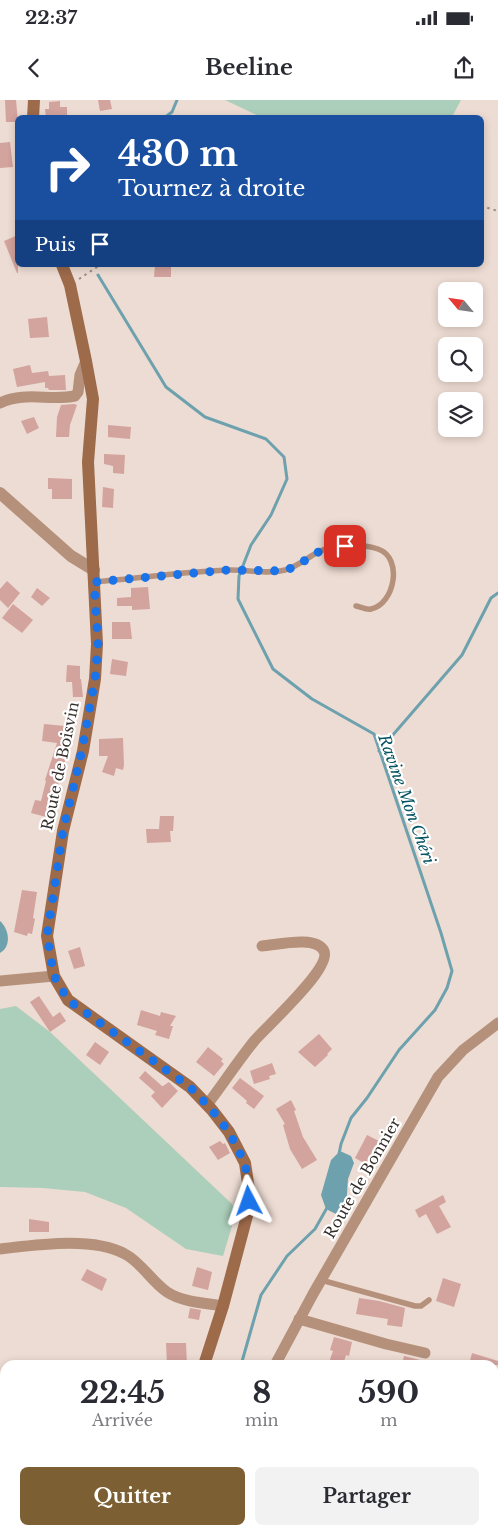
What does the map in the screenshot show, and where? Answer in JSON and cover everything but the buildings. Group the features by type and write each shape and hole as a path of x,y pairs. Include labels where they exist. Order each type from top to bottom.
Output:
{"main road":[{"path":"34,100 34,115"},
{"name":"Route de Boisvin","path":"63,267 70,285 92,399 88,462 98,644 95,679 82,750 63,831 47,936 54,976 68,1000 190,1087 229,1132 245,1163 249,1190 248,1212 206,1360"}],"street":[{"path":"0,403 13,398 27,396 75,396 78,392 80,375 86,361"},
{"path":"0,493 94,576"},
{"path":"207,1105 255,1040 289,1006 317,973 325,956 324,950 308,941 262,946"},
{"path":"0,981 54,976"},
{"name":"Route de Bonnier","path":"278,1360 321,1280 438,1076 463,1050 498,1023"},
{"path":"0,1249 57,1243 99,1246 123,1252 138,1262 168,1293 180,1298 222,1306"},
{"path":"299,1319 425,1353"}],"lane":[{"path":"94,576 228,570 284,571 320,551 332,548 345,546 377,549 388,555 393,566 390,591 386,598 374,608 368,609 356,606"},
{"path":"321,1280 414,1306 421,1306 429,1300"}],"path":[{"path":"484,207 498,211"},
{"path":"90,272 97,267"}],"green space":[{"path":"225,100 461,100 453,115 257,115"},
{"path":"16,1006 50,1032 232,1204 236,1213 223,1256 186,1249 126,1208 85,1192 43,1188 0,1187 0,1009"}],"water":[{"path":"0,921 7,933 8,942 0,953"},
{"path":"340,1151 351,1156 354,1163 348,1179 346,1209 336,1214 326,1209 321,1195 331,1160"}],"waterway":[{"name":"Ravine Mon Chéri","path":"168,115 172,112 177,100"},
{"name":"Ravine Mon Chéri","path":"98,275 166,387 205,417 266,439 284,457 287,479 271,515 251,545 239,576 238,599 273,669 312,699 374,734 452,971 447,988 435,1010 399,1050 367,1098 351,1118 339,1154"},
{"path":"379,751 462,655 491,598 498,593"},
{"name":"Ravine Mon Chéri","path":"242,1360 261,1295 287,1256 315,1229 328,1206"}],"route":[{"path":"249,1201 245,1163 229,1132 212,1110 190,1087 68,1000 54,976 47,936 52,893 63,831 82,750 95,679 98,644 94,582 228,570 284,571 320,551 345,546"}]}
